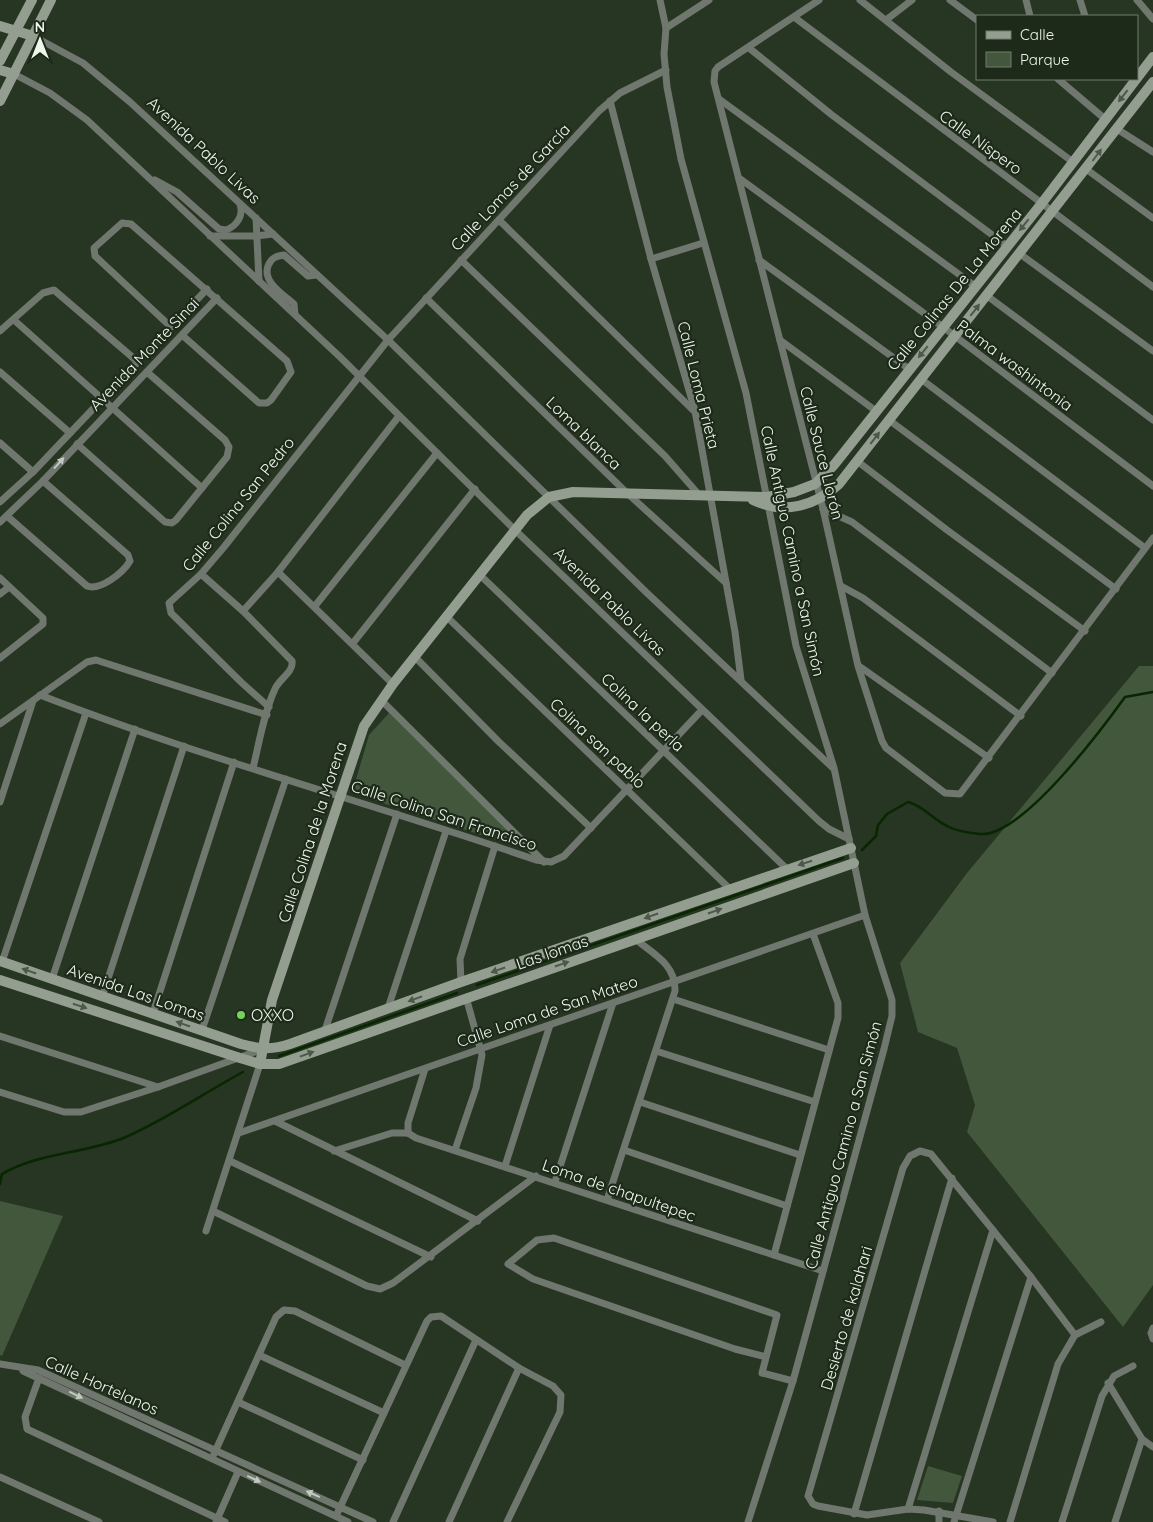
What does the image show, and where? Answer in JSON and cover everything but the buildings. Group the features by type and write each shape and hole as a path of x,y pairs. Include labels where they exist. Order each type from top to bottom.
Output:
{"street":[{"path":"0,61 32,0"},
{"path":"0,102 51,0"},
{"name":"Calle Antiguo Camino a San Simón","path":"660,0 666,28 666,70 670,111 703,243 746,393 798,655 834,768 865,915 889,989 893,1008 884,1049 793,1382 748,1522"},
{"path":"666,28 709,0"},
{"path":"819,0 750,48 832,115 1007,246"},
{"path":"860,0 951,72 1073,162"},
{"path":"886,20 912,0"},
{"path":"950,0 976,19"},
{"path":"1026,0 1030,15"},
{"path":"1080,0 1085,15"},
{"path":"1138,0 1153,18"},
{"name":"Calle Níspero","path":"794,17 928,120 1153,287"},
{"name":"Avenida Pablo Livas","path":"0,26 33,36 83,63 130,102 388,340 647,594 741,680 780,720 834,768"},
{"name":"Calle Sauce Llorón","path":"750,48 718,67 714,76 821,504 858,666 882,741 886,748 945,793 960,794 989,758"},
{"name":"Calle Colinas De La Morena","path":"1138,76 1153,57"},
{"path":"0,70 14,74 50,93 87,120 295,314"},
{"name":"Calle Lomas de García","path":"388,340 610,100 666,70"},
{"path":"1138,78 1152,86"},
{"path":"1059,80 1105,119"},
{"name":"Calle Colinas De La Morena","path":"767,502 815,484 834,465 1042,203 1135,80"},
{"name":"Calle Colinas De La Morena","path":"549,496 573,492 627,493 750,498 792,507 821,504 840,484 954,336 1152,86"},
{"path":"719,99 975,286"},
{"name":"Calle Loma Prieta","path":"610,100 651,258 695,411 726,583 741,680"},
{"path":"1117,129 1153,152"},
{"path":"1086,169 1153,218"},
{"path":"146,175 177,192 219,228 226,230 234,225 241,215 240,203"},
{"name":"Palma washintonia","path":"739,178 943,327 1153,486"},
{"path":"256,218 259,281"},
{"path":"498,220 695,411"},
{"path":"171,327 94,256 94,248 118,226 128,223 207,289"},
{"path":"210,236 273,234"},
{"path":"651,258 703,243"},
{"path":"1020,254 1153,351"},
{"path":"295,314 294,304 270,282 267,270 269,264 274,257 284,255 308,276 317,275"},
{"path":"461,260 665,456 700,496"},
{"path":"759,260 909,369"},
{"name":"Avenida Monte Sinai","path":"0,502 33,472 207,289 217,298 43,481 0,522"},
{"path":"0,331 43,292 54,290 138,362"},
{"path":"986,296 1153,420"},
{"path":"182,335 255,400 264,404 271,400 290,376 291,365 217,298"},
{"name":"Loma blanca","path":"426,298 627,493 726,583"},
{"name":"Avenida Pablo Livas","path":"295,314 702,710 819,821 850,844"},
{"path":"14,320 202,488"},
{"name":"Calle Colina San Pedro","path":"269,707 242,683 169,610 171,600 202,574 388,340"},
{"path":"780,340 876,411"},
{"path":"0,372 70,432"},
{"path":"77,444 168,523 176,520 227,457 228,443 147,372"},
{"path":"921,379 1145,548"},
{"path":"243,611 278,572 399,416"},
{"path":"889,420 1116,589"},
{"path":"0,442 33,472"},
{"path":"315,606 437,453"},
{"path":"857,461 947,530 1085,631"},
{"path":"7,516 86,586 100,586 126,567 130,561 128,555 43,481"},
{"path":"353,643 475,489"},
{"name":"Calle Colina de la Morena","path":"206,1231 260,1064 272,1000 364,726 381,700 515,530 535,506 549,496"},
{"path":"821,504 852,522 1052,673"},
{"path":"858,666 989,758 1153,538"},
{"path":"278,572 394,684"},
{"path":"202,574 243,611 292,661 292,668 274,690 252,768"},
{"name":"Colina la perla","path":"480,575 787,869"},
{"path":"0,578 43,618 43,624 0,658"},
{"path":"841,586 863,598 1021,716"},
{"path":"0,594 9,587"},
{"name":"Colina san pablo","path":"447,617 730,889"},
{"path":"415,657 499,742 591,828"},
{"path":"0,724 92,660 101,661 267,715"},
{"path":"0,802 37,698"},
{"name":"Calle Colina San Francisco","path":"37,698 545,862 557,861 564,856 702,710"},
{"path":"381,700 545,862"},
{"path":"1,961 86,713"},
{"path":"52,979 135,729"},
{"path":"102,997 184,746"},
{"path":"153,1013 234,762"},
{"path":"202,1030 286,779"},
{"path":"326,1030 397,814"},
{"path":"388,1008 446,831"},
{"name":"Las lomas","path":"262,1049 280,1048 461,982 787,869 850,844"},
{"path":"461,982 460,959 495,846"},
{"name":"Las lomas","path":"260,1064 288,1061 466,997 854,863"},
{"name":"Calle Loma de San Mateo","path":"239,1133 865,915"},
{"path":"774,1255 838,1010 813,934"},
{"path":"607,1200 673,999 675,982 670,969 635,939"},
{"name":"Avenida Las Lomas","path":"1,961 102,997 262,1049"},
{"name":"Avenida Las Lomas","path":"0,980 260,1064"},
{"path":"455,1150 479,1074 481,1048 466,997"},
{"path":"673,999 829,1050"},
{"path":"554,1182 613,1003"},
{"path":"506,1166 550,1026"},
{"path":"0,1036 158,1087"},
{"path":"0,1092 72,1113 93,1109 262,1049"},
{"path":"656,1050 815,1102"},
{"path":"334,1151 392,1133 408,1132 408,1123 426,1069"},
{"path":"640,1102 800,1155"},
{"path":"275,1121 478,1221"},
{"name":"Loma de chapultepec","path":"408,1132 416,1138 823,1271"},
{"path":"624,1150 787,1206"},
{"name":"Desierto de kalahari","path":"854,1514 813,1504 810,1500 809,1490 903,1168 910,1156 926,1151 931,1154 952,1178"},
{"path":"230,1161 431,1256"},
{"path":"213,1211 373,1288 380,1289 393,1283 431,1256 536,1176"},
{"path":"952,1178 1075,1335"},
{"path":"952,1178 854,1514 876,1514 908,1509 939,1511 955,1518 993,1522"},
{"path":"908,1509 993,1230"},
{"path":"766,1357 735,1349 533,1279 508,1264 537,1240 554,1238 777,1315 766,1357 762,1372 793,1382"},
{"path":"955,1518 1031,1277"},
{"path":"211,1460 280,1313 289,1310 295,1311 405,1365"},
{"path":"336,1516 405,1365 427,1321 436,1315 441,1316 519,1368 553,1386 562,1395 560,1412 507,1522"},
{"path":"1010,1522 1058,1364 1075,1335 1102,1322"},
{"path":"1153,1328 1151,1333 1153,1339"},
{"path":"393,1522 476,1340"},
{"path":"259,1355 384,1413"},
{"path":"0,1364 16,1368"},
{"path":"1062,1522 1094,1417 1108,1383 1114,1376 1133,1366"},
{"name":"Calle Hortelanos","path":"16,1368 348,1522"},
{"name":"Calle Hortelanos","path":"16,1368 38,1370 373,1522"},
{"path":"450,1522 519,1368"},
{"path":"39,1378 25,1417 26,1429 216,1520 225,1522"},
{"path":"1108,1383 1142,1439 1153,1446"},
{"path":"238,1402 363,1460"},
{"path":"1115,1522 1142,1439"},
{"path":"216,1520 238,1472"},
{"path":"0,1477 99,1522"},
{"path":"939,1511 939,1522"}],"green space":[{"path":"1139,666 1153,666 1153,1285 1123,1327 967,1132 975,1105 957,1048 918,1032 900,963 967,873"},
{"path":"389,713 528,850 352,793 369,735"},
{"path":"0,1201 63,1216 2,1356 0,1355"},
{"path":"928,1466 962,1476 953,1503 917,1500"}],"waterway":[{"path":"862,850 876,836 878,825 887,814 908,802 919,806 942,823 955,829 980,834 997,831 1017,819 1038,801 1080,755 1125,697 1153,692"},
{"path":"477,985 843,858"},
{"path":"279,1056 457,993"},
{"path":"0,1184 2,1174 31,1161 111,1143 126,1137 171,1114 243,1072"}],"place":[{"name":"OXXO","path":"241,1015"}]}
